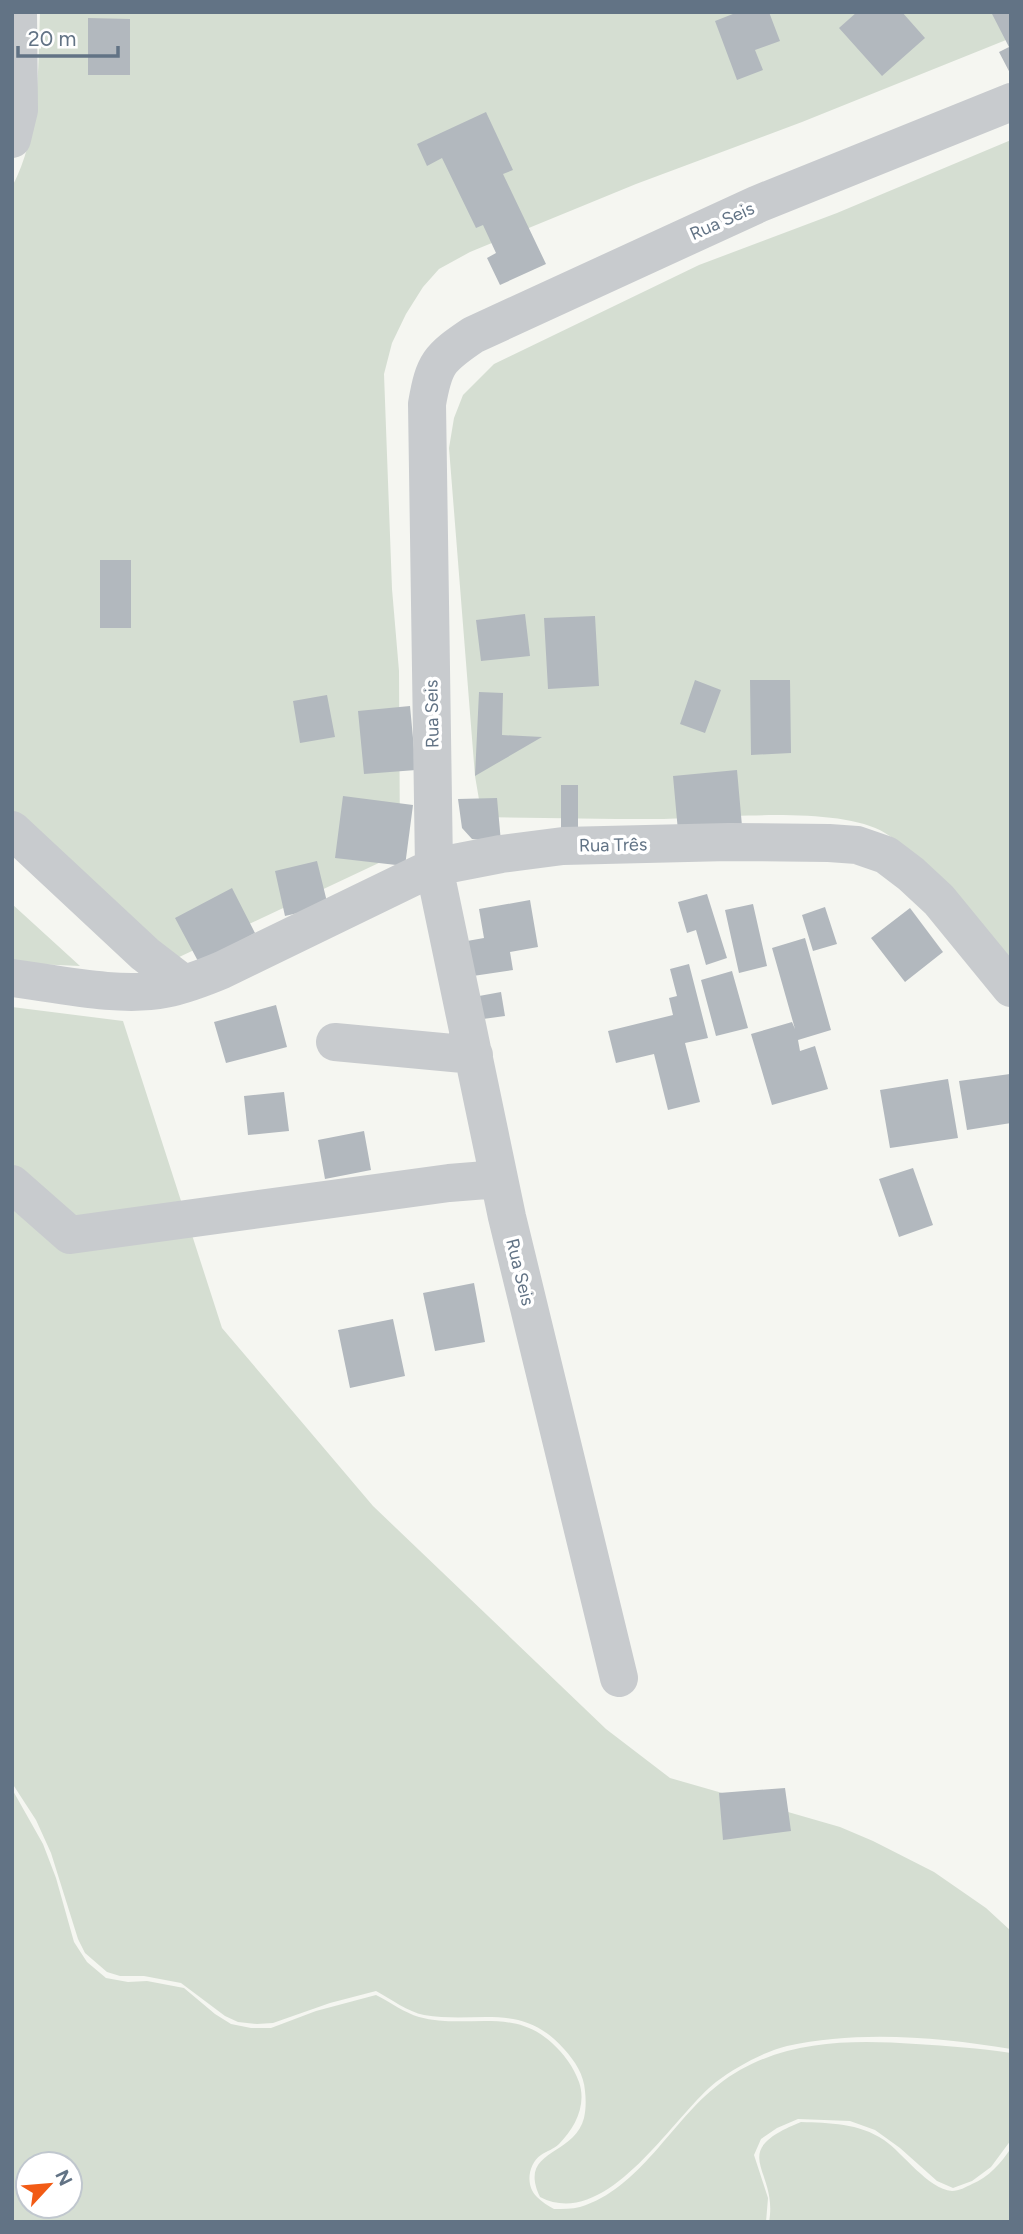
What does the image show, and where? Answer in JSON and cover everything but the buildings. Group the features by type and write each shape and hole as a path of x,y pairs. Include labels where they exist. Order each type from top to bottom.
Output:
{"street":[{"path":"12,139 19,110 18,12"},
{"name":"Rua Seis","path":"619,1678 499,1179 435,867 427,404 431,379 439,361 473,335 733,216 1011,102"},
{"path":"12,830 145,954 184,984"},
{"name":"Rua Três","path":"12,978 139,992 184,984 222,970 435,867 501,854 563,846 729,842 857,845 886,855 939,900 1011,988"},
{"path":"335,1042 474,1055"},
{"path":"12,1184 70,1235 449,1183 499,1179"}],"shaded area":[{"path":"40,12 1011,12 1011,38 802,122 636,184 470,252 439,269 423,287 406,314 392,343 384,374 392,589 399,671 400,853 175,959 12,813 12,187 28,146 33,124 38,79"},
{"path":"1011,140 1011,963 952,893 920,860 885,833 864,824 837,819 773,815 653,819 482,817 475,776 449,448 454,418 463,395 494,364 699,265 837,213"},
{"path":"12,904 80,966 12,963"},
{"path":"12,1007 123,1021 222,1328 373,1506 606,1729 670,1778 840,1827 934,1872 986,1908 1011,1931 1011,2049 956,2041 871,2037 814,2041 769,2052 716,2082 659,2143 614,2185 590,2199 565,2204 540,2197 535,2181 536,2170 541,2161 578,2131 585,2111 583,2079 568,2054 548,2034 532,2025 499,2017 424,2015 376,1991 330,2003 273,2023 238,2022 225,2016 181,1983 107,1972 85,1953 78,1939 51,1853 36,1820 12,1783"},
{"path":"12,1789 43,1844 56,1878 74,1942 87,1962 106,1978 128,1982 147,1981 184,1988 231,2024 251,2028 271,2028 316,2011 376,1995 419,2017 521,2025 552,2043 574,2071 582,2099 578,2116 565,2138 541,2155 531,2169 533,2192 554,2209 580,2207 601,2198 620,2185 638,2170 685,2116 718,2085 763,2059 812,2046 864,2042 952,2046 1011,2053 1011,2140 991,2167 972,2181 953,2188 937,2181 875,2130 850,2121 798,2119 761,2139 754,2155 768,2198 766,2222 12,2222"},
{"path":"801,2122 844,2125 874,2134 934,2184 952,2191 984,2178 1011,2148 1011,2222 769,2222 770,2203 760,2153 765,2143 778,2133"}]}
